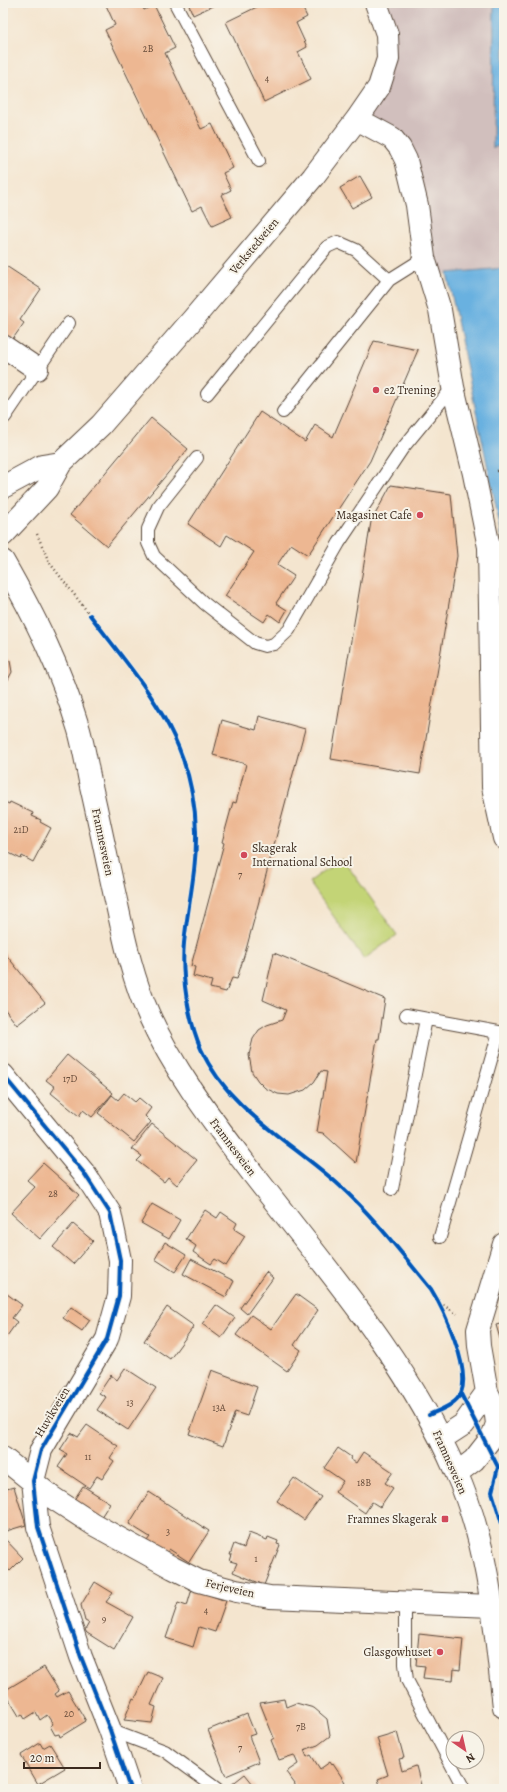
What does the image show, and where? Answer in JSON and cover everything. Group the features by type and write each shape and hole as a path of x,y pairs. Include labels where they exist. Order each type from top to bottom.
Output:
{"street":[{"name":"Verkstedveien","path":"3,535 47,488 61,463 101,425 193,319 313,177 357,119 379,87 388,59 387,34 376,3"},
{"path":"357,119 392,138 403,154 417,205 424,258 440,310 453,387 474,474 489,547 492,787 504,838"},
{"path":"3,346 37,369"},
{"path":"3,487 42,466 61,463"},
{"name":"Framnesveien","path":"3,561 31,610 55,661 79,731 128,958 149,1014 174,1062 217,1127 400,1367 441,1439 457,1473 472,1512 483,1555 492,1606 504,1707"},
{"name":"Huvikveien","path":"3,1075 84,1173 110,1213 120,1260 119,1296 107,1339 41,1450 33,1481 38,1527 81,1657 110,1730 130,1789"},
{"path":"457,1473 474,1460 492,1436 497,1424 495,1408 487,1392 478,1346 478,1330 503,1251"},
{"path":"441,1439 464,1424 487,1392"},
{"name":"Ferjeveien","path":"3,1458 53,1498 93,1524 199,1581 236,1591 270,1597 405,1604 492,1606"}],"lane":[{"path":"175,3 259,161"},
{"path":"207,394 327,246 338,242 356,250 389,280"},
{"path":"283,412 389,280 424,258"},
{"path":"5,417 69,323"},
{"path":"197,458 158,507 148,529 148,543 154,556 204,603 255,643 265,646 274,644 289,630 339,543 402,449 453,387"},
{"path":"406,1015 501,1033 440,1237"},
{"path":"392,1189 426,1019"},
{"path":"405,1604 405,1664 407,1680 464,1789"},
{"path":"110,1730 165,1751 217,1789"}],"path":[{"path":"23,515 38,536 50,562 95,621"},
{"path":"437,1298 443,1310"}],"shaded area":[{"path":"376,3 494,3 493,148 504,144 504,268 447,273 429,277 406,160 357,119 379,87"}],"green space":[{"path":"342,858 397,935 364,959 309,882"}],"water":[{"path":"494,3 504,3 504,144 493,148"},
{"path":"504,268 504,552 500,526 447,273"}],"building":[{"path":"105,3 141,3 144,10 154,5 175,48 165,53 201,129 212,124 233,168 223,173 231,190 221,195 232,217 212,226 202,206 192,211 105,30 115,25"},
{"path":"188,3 219,3 193,15"},
{"path":"265,3 300,3 307,17 296,23 307,47 298,52 311,79 264,102 226,22"},
{"path":"360,176 372,197 352,208 340,188"},
{"path":"3,264 41,289 20,320 24,323 12,340 3,335"},
{"path":"374,341 418,350 370,461 308,555 291,544 277,565 294,576 276,603 287,610 280,622 269,614 264,622 225,596 254,552 227,535 221,546 188,524 260,412 305,442 315,425 333,437"},
{"path":"151,418 188,449 107,546 70,515"},
{"path":"391,485 451,494 457,556 420,774 331,759 371,522"},
{"path":"3,657 10,661 12,672 3,689"},
{"path":"259,716 305,729 247,946 237,979 232,978 226,992 210,988 212,981 193,976 195,967 191,966 224,843 222,842 233,802 236,803 246,764 213,755 222,720 256,730"},
{"path":"3,801 9,804 10,802 33,813 32,816 41,820 40,822 51,828 33,862 22,856 21,859 3,850"},
{"path":"3,951 45,1003 17,1025 3,1007"},
{"path":"274,953 385,999 356,1163 323,1133 317,1132 327,1072 321,1071 314,1082 305,1090 289,1095 278,1094 265,1088 252,1072 249,1055 253,1039 259,1030 267,1025 282,1020 286,1010 263,1000"},
{"path":"67,1055 113,1093 92,1117 83,1110 79,1116 51,1093 55,1087 46,1080"},
{"path":"124,1093 135,1102 139,1098 151,1108 145,1116 151,1122 134,1142 98,1113 112,1095 118,1100"},
{"path":"152,1124 197,1160 177,1185 168,1177 164,1182 137,1161 142,1156 132,1149"},
{"path":"43,1163 79,1195 40,1239 11,1213 35,1187 27,1180"},
{"path":"152,1204 180,1220 169,1239 141,1223"},
{"path":"205,1210 217,1218 221,1212 237,1223 234,1229 245,1236 226,1266 215,1259 211,1264 193,1252 196,1246 186,1239"},
{"path":"73,1224 93,1241 73,1264 53,1247"},
{"path":"165,1242 186,1255 175,1272 155,1259"},
{"path":"191,1259 234,1281 226,1297 183,1274"},
{"path":"266,1272 273,1278 247,1314 240,1308"},
{"path":"3,1291 22,1305 12,1318 17,1322 7,1336 3,1333"},
{"path":"296,1294 318,1310 294,1345 301,1350 287,1371 236,1335 251,1315 271,1329"},
{"path":"216,1305 235,1318 221,1338 202,1324"},
{"path":"71,1307 90,1320 82,1331 63,1318"},
{"path":"167,1307 194,1326 170,1359 144,1341"},
{"path":"504,1323 504,1352 496,1325"},
{"path":"125,1368 156,1388 128,1430 97,1410 106,1397 99,1393 111,1375 117,1380"},
{"path":"212,1370 257,1387 247,1416 235,1412 223,1446 189,1434"},
{"path":"87,1425 118,1446 110,1458 114,1461 102,1479 97,1476 89,1488 58,1467 67,1454 60,1450 71,1433 78,1437"},
{"path":"338,1448 351,1457 350,1459 356,1463 363,1452 393,1472 385,1483 393,1488 380,1507 372,1502 365,1513 335,1492 343,1481 324,1468"},
{"path":"294,1478 321,1497 304,1520 277,1501"},
{"path":"83,1486 110,1503 99,1520 72,1503"},
{"path":"14,1487 26,1525 3,1532 3,1490"},
{"path":"149,1492 209,1531 189,1562 169,1549 167,1553 147,1541 150,1537 129,1524"},
{"path":"249,1533 267,1540 268,1537 278,1541 277,1544 280,1545 264,1585 233,1572 237,1563 230,1561 232,1555 230,1555 234,1544 244,1548"},
{"path":"5,1539 23,1558 10,1571 3,1564 3,1540"},
{"path":"95,1582 113,1593 106,1602 133,1617 114,1650 87,1633 85,1630 89,1623 85,1621 81,1605"},
{"path":"192,1589 226,1601 215,1632 199,1627 193,1647 166,1638 178,1603 187,1606"},
{"name":"Glasgowhuset","path":"419,1634 463,1639 460,1670 454,1669 453,1681 423,1678 425,1666 416,1665"},
{"path":"44,1667 59,1691 55,1694 57,1697 68,1691 86,1721 60,1737 59,1734 55,1735 50,1726 53,1724 47,1715 40,1720 36,1712 25,1719 22,1714 19,1716 4,1691"},
{"path":"148,1672 163,1678 151,1705 156,1707 152,1723 124,1720 133,1698 135,1699"},
{"path":"284,1699 286,1707 296,1703 314,1708 327,1719 330,1736 318,1745 304,1750 307,1757 311,1755 320,1769 330,1762 332,1765 333,1764 345,1782 335,1789 294,1789 295,1784 286,1772 298,1764 294,1755 279,1760 271,1740 274,1738 260,1703"},
{"path":"247,1714 255,1734 249,1736 259,1762 226,1776 208,1730"},
{"path":"397,1732 404,1758 399,1759 402,1771 416,1766 422,1789 381,1789 378,1779 388,1775 377,1738"},
{"path":"40,1743 43,1748 50,1744 65,1768 38,1784 21,1755"},
{"path":"245,1774 257,1789 234,1789 231,1785"}],"cycle path":[{"path":"90,615 129,665 162,714 176,740 186,768 193,798 196,845 194,873 183,956 186,997 192,1024 201,1049 213,1071 244,1108 340,1186 387,1236 431,1289 443,1311 455,1340 462,1370 463,1383 461,1393 455,1401 447,1407 429,1415"},
{"path":"3,1075 84,1173 110,1213 120,1260 119,1296 107,1339 41,1450 33,1481 38,1527 81,1657 110,1730 130,1789"},
{"path":"461,1394 498,1467 492,1492 504,1530"}],"place":[{"name":"e2 Trening","path":"376,390"},
{"name":"Magasinet Cafe","path":"420,515"},
{"name":"Skagerak International School","path":"244,855"},
{"name":"Framnes Skagerak","path":"445,1519"},
{"name":"Glasgowhuset","path":"440,1652"}]}
